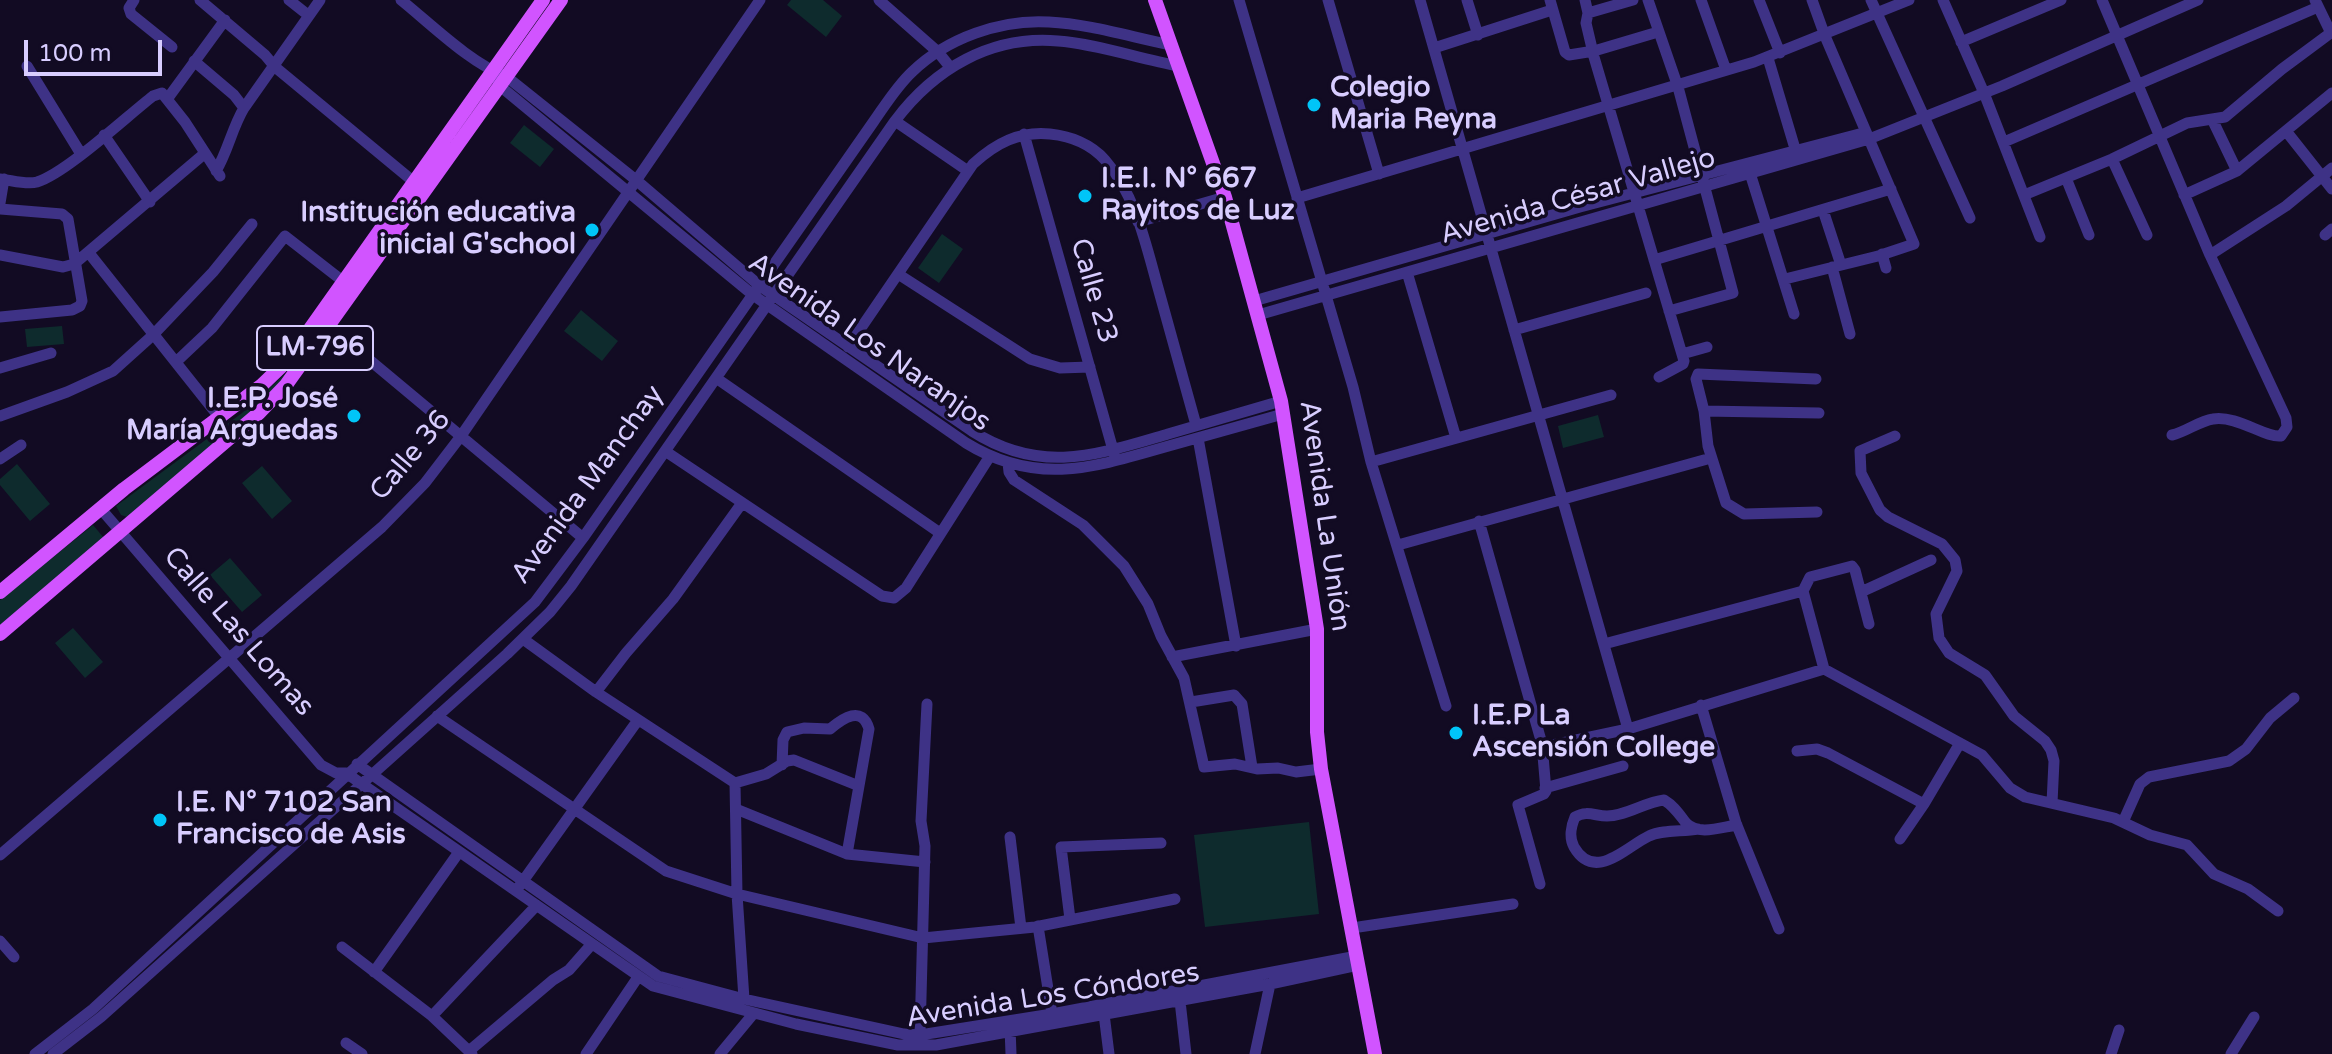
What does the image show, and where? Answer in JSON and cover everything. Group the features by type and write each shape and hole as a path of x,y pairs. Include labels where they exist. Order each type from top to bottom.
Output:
{"main road":[{"name":"LM-796","path":"0,634 271,401 296,374 500,78 543,0"},
{"name":"LM-796","path":"0,592 124,489 262,385 288,360 414,182 561,0"},
{"name":"Avenida La Unión","path":"1155,0 1225,197 1282,408 1317,629 1317,732 1321,769 1375,1054"}],"street":[{"path":"134,0 129,8 131,14 172,47"},
{"path":"200,0 275,67 414,182"},
{"path":"289,0 308,15"},
{"path":"0,317 78,307 82,301 70,222 66,216 56,213 0,206 2,179 36,182 81,154 157,93 168,98 218,174 244,108 320,0"},
{"name":"Avenida Los Naranjos","path":"401,0 636,180 756,290"},
{"name":"Calle 36","path":"0,855 382,527 425,483 461,436 760,0"},
{"path":"879,0 938,52 950,67"},
{"path":"1239,0 1353,387 1371,462 1446,706"},
{"path":"1328,0 1379,174"},
{"path":"1420,0 1628,729"},
{"path":"1467,0 1478,35"},
{"path":"1585,0 1588,13 1586,23 1682,354 1683,364 1659,377"},
{"path":"1588,13 1633,0"},
{"path":"1648,0 1678,87 1733,293 1669,311"},
{"path":"1701,0 1726,70"},
{"path":"1759,0 1780,53"},
{"path":"1785,279 1914,244 1812,0"},
{"path":"1871,0 1970,218"},
{"path":"1297,198 1768,58 1909,0"},
{"path":"1943,0 1984,93 2040,237"},
{"path":"1961,42 2061,0"},
{"path":"2102,0 2287,427 2286,432 2275,437 2237,422 2212,419 2172,435"},
{"name":"Avenida César Vallejo","path":"1704,181 1750,173 1924,116 2198,0"},
{"path":"2004,142 2317,4 2331,32 2228,115 2196,120 2024,195"},
{"path":"1434,48 1478,35 1551,5 1565,52 1575,55 1658,32"},
{"path":"168,98 225,20"},
{"name":"Avenida Manchay","path":"53,1054 346,773 521,615 551,581 895,91 911,73 938,52 980,32 1040,22 1076,25 1171,45"},
{"name":"Avenida Manchay","path":"35,1054 97,1013 367,780 550,612 895,121 926,85 950,67 990,48 1017,42 1070,42 1179,66"},
{"path":"1768,58 1796,152"},
{"path":"194,61 234,95 244,108"},
{"path":"27,66 81,154"},
{"name":"Avenida Los Naranjos","path":"500,78 628,191 756,290 848,347 972,431 1008,450 1033,457 1115,456"},
{"path":"2184,195 2237,171 2332,93"},
{"path":"2212,119 2237,171"},
{"path":"895,121 968,171"},
{"path":"2286,131 2332,189"},
{"path":"848,347 968,171 990,150 1024,134 1046,134 1067,137 1099,154 1115,173 1138,222 1197,432 1236,646"},
{"name":"Calle 23","path":"1024,134 1115,456"},
{"path":"104,135 150,202"},
{"name":"Avenida César Vallejo","path":"1256,308 1325,295 1407,272 1796,152 1868,136"},
{"path":"0,255 63,267 74,264 204,154"},
{"path":"2112,159 2147,235"},
{"path":"2210,255 2286,206 2332,168"},
{"path":"1750,173 1794,314"},
{"path":"2066,178 2089,235"},
{"path":"1654,260 1891,189"},
{"path":"1138,222 1225,197"},
{"name":"Avenida César Vallejo","path":"1256,308 1320,281 1486,234 1637,200"},
{"path":"1823,210 1850,334"},
{"path":"0,416 103,377 125,361 213,272 252,224"},
{"path":"176,362 212,328 285,236 344,282"},
{"path":"89,253 220,418"},
{"path":"1882,254 1886,268"},
{"path":"1407,272 1456,438"},
{"path":"898,274 1030,359 1060,368 1090,367"},
{"path":"1514,330 1646,293"},
{"name":"Avenida Los Naranjos","path":"771,300 953,434 1008,463 1060,471 1086,469 1115,456 1282,408"},
{"path":"330,327 583,538"},
{"path":"1682,354 1707,347"},
{"path":"0,368 51,353"},
{"path":"1816,379 1698,374 1696,379 1711,458 1726,503 1744,514 1817,512"},
{"path":"716,378 940,533"},
{"path":"1371,462 1611,395"},
{"path":"1704,411 1819,413"},
{"path":"1895,436 1860,451 1861,473 1880,510 1942,544 1955,560 1957,571 1936,614 1939,638 1949,653 1985,675 2014,716 2045,741 2054,761 2052,803"},
{"path":"0,459 21,445"},
{"path":"665,451 887,598 894,598 906,588 990,456"},
{"path":"1398,545 1711,458"},
{"path":"1008,463 1014,480 1083,525 1124,566 1148,604 1184,678 1204,767 1235,764 1296,772 1321,769"},
{"path":"596,692 673,599 742,503"},
{"name":"Calle Las Lomas","path":"101,509 321,765 336,773 346,773"},
{"path":"1479,521 1542,744 1544,794 1518,805 1540,884"},
{"path":"1861,592 1931,560"},
{"path":"1824,669 1803,591 1810,577 1852,566 1869,624"},
{"path":"1604,644 1803,591"},
{"path":"1172,657 1317,629"},
{"path":"523,639 596,692 735,783 766,774 794,760 859,786"},
{"path":"1542,744 1548,746 1628,729 1824,669 1982,755 2010,788 2025,797 2123,822 2150,835 2187,845 2214,874 2248,889 2278,911"},
{"path":"1191,702 1234,695 1242,704 1252,767"},
{"path":"2123,822 2140,784 2149,777 2229,761 2246,749 2270,718 2294,698"},
{"path":"920,1035 925,862 921,821 927,704"},
{"path":"1701,705 1737,825 1779,929"},
{"path":"437,716 666,871 737,894 923,938 1038,926 1175,899"},
{"path":"782,765 783,740 787,732 804,728 830,729 843,718 861,716 867,720 869,729 847,854"},
{"path":"519,887 638,720"},
{"path":"1900,839 1960,743"},
{"path":"1797,751 1817,749 1828,753 1924,804"},
{"name":"Avenida Los Cóndores","path":"357,764 367,780 459,852 519,887 536,906 653,986 896,1050 936,1045 1052,1014 1357,961"},
{"path":"1545,788 1623,766"},
{"name":"Avenida Los Cóndores","path":"346,773 367,780 519,887 647,971 744,999 920,1035 1104,1014 1270,984 1357,961"},
{"path":"735,783 737,894 744,999"},
{"path":"1698,829 1688,826 1673,805 1664,800 1642,804 1617,815 1582,813 1572,824 1571,834 1572,844 1584,857 1593,862 1603,862 1625,853 1649,835 1737,825"},
{"path":"736,809 847,854 925,862"},
{"path":"1010,837 1021,928"},
{"path":"1070,919 1061,847 1161,843"},
{"path":"374,972 459,852"},
{"path":"1352,928 1513,904"},
{"path":"432,1016 536,906"},
{"path":"1038,926 1052,1014"},
{"path":"0,941 14,957"},
{"path":"342,947 432,1016 470,1053 553,980 569,970 591,945"},
{"path":"586,1054 638,977"},
{"path":"1255,1054 1270,984"},
{"path":"1180,1001 1186,1054"},
{"path":"720,1054 754,1013"},
{"path":"1104,1014 1109,1054"},
{"path":"2231,1054 2254,1017"},
{"path":"1010,1026 1011,1054"},
{"path":"2111,1054 2119,1030"},
{"path":"346,1043 362,1054"}],"green space":[{"path":"791,0 823,0 842,16 826,37 787,5"},
{"path":"524,125 554,149 540,167 510,143"},
{"path":"942,234 963,249 939,283 918,268"},
{"path":"581,310 618,341 602,361 564,331"},
{"path":"62,326 64,344 27,347 25,329"},
{"path":"297,363 268,399 127,517 121,515 116,506 242,413"},
{"path":"1598,415 1604,437 1563,448 1558,426"},
{"path":"17,464 50,504 30,521 0,485 0,479"},
{"path":"262,466 292,501 272,519 242,483"},
{"path":"93,525 104,538 0,625 0,600"},
{"path":"230,558 262,595 242,612 210,575"},
{"path":"73,628 103,662 85,678 55,643"},
{"path":"1309,822 1319,914 1205,927 1194,835"}],"place":[{"name":"Colegio Maria Reyna","path":"1314,105"},
{"name":"I.E.I. N° 667 Rayitos de Luz","path":"1085,196"},
{"name":"Institución educativa inicial G'school","path":"592,230"},
{"name":"I.E.P. José María Arguedas","path":"354,416"},
{"name":"I.E.P La Ascensión College","path":"1456,733"},
{"name":"I.E. N° 7102 San Francisco de Asis","path":"160,820"}]}
